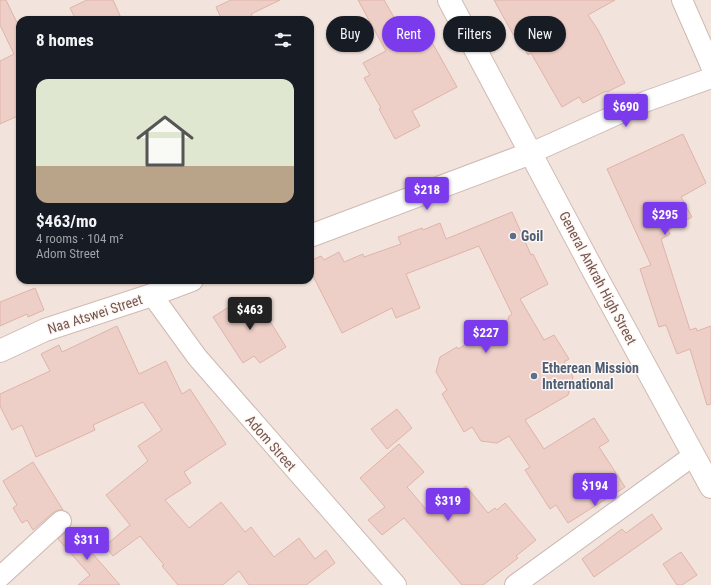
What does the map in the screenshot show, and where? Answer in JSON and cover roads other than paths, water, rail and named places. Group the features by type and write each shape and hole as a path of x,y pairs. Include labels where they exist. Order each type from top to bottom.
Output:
{"main road":[{"name":"General Ankrah High Street","path":"449,0 711,487"},
{"path":"314,234 531,153"},
{"name":"Naa Atswei Street","path":"0,351 45,330 181,284"}],"street":[{"path":"682,0 711,66"},
{"path":"531,153 647,101 711,78"},
{"name":"Adom Street","path":"152,295 197,357 396,585"},
{"path":"515,585 694,455"},
{"path":"0,577 61,521"}],"place":[{"name":"Goil","path":"513,236"},
{"name":"Etherean Mission International","path":"534,376"}]}
